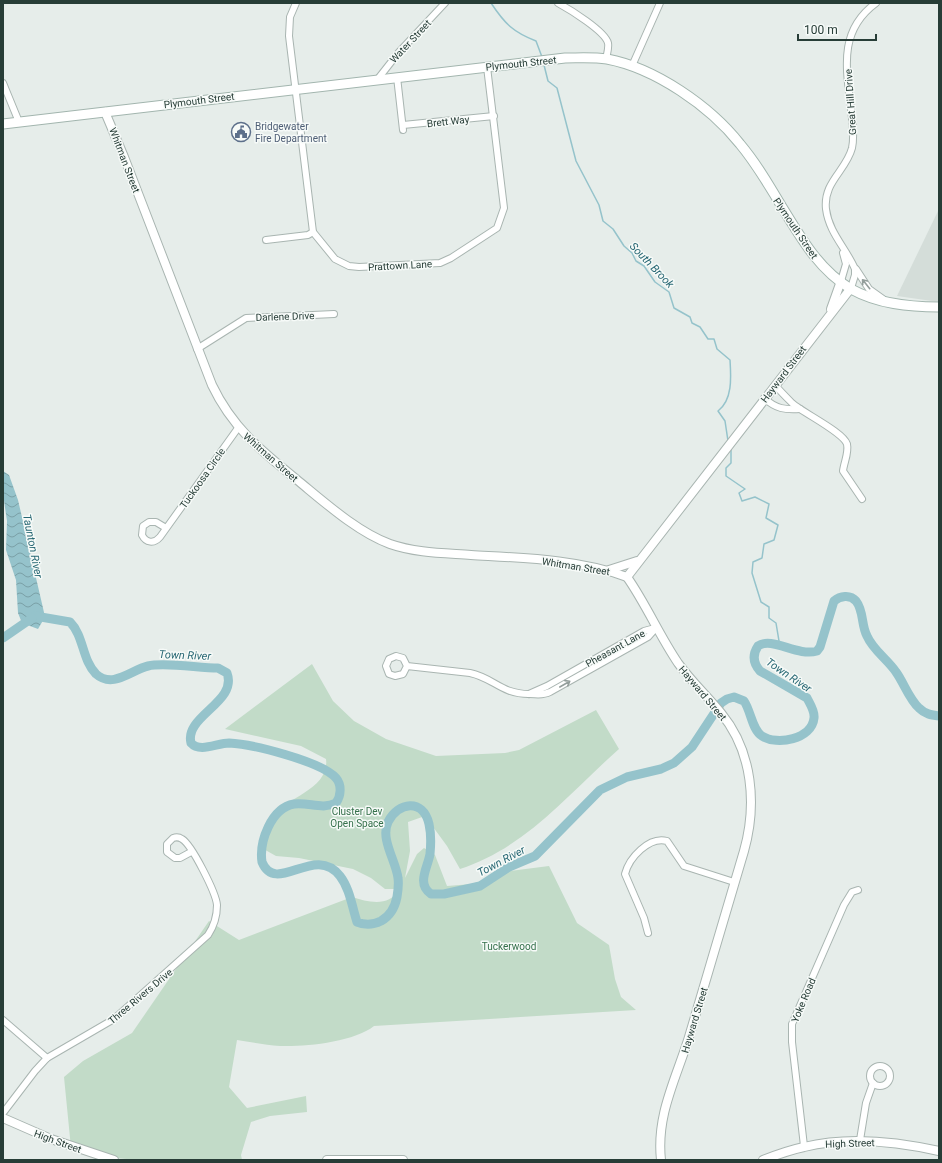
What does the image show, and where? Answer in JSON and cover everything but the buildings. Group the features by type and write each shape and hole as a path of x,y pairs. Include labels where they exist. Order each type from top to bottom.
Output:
{"main road":[{"name":"Plymouth Street","path":"3,124 541,61 577,58 606,59 632,66 655,76 684,94 710,114 732,134 756,165 809,250 827,270 841,281 851,288 872,298 888,302 939,308"}],"street":[{"path":"266,240 308,235 313,232 289,26 296,3"},
{"name":"Water Street","path":"377,80 399,52 445,3"},
{"path":"558,3 595,29 605,38 608,46 606,59"},
{"path":"632,66 660,3"},
{"name":"Great Hill Drive","path":"876,3 857,23 851,33 846,51 852,122 852,149 831,184 826,201 829,223 842,248 866,285 888,302"},
{"name":"Prattown Lane","path":"313,232 335,259 349,266 433,264 450,258 497,228 504,208 503,191 487,67"},
{"name":"Brett Way","path":"397,78 403,128 494,116"},
{"path":"3,83 19,122"},
{"name":"Whitman Street","path":"105,112 124,157 197,349 219,401 238,428 284,469 334,509 374,536 390,543 422,551 546,561 609,570 627,577"},
{"name":"Great Hill Drive","path":"841,281 846,264 842,248"},
{"name":"Great Hill Drive","path":"851,260 855,273 851,288"},
{"name":"Hayward Street","path":"828,316 837,296 841,281"},
{"name":"Hayward Street","path":"661,1160 660,1132 665,1104 688,1038 749,830 751,795 742,750 732,730 720,713 683,670 656,628 627,577 764,398 828,316 844,299 851,288"},
{"name":"Darlene Drive","path":"197,349 246,318 334,314"},
{"path":"775,385 800,409 833,429 846,442 848,451 843,471 862,499"},
{"path":"764,398 772,405 783,410 800,409"},
{"name":"Tuckoosa Circle","path":"166,528 238,428"},
{"path":"609,570 638,561"},
{"name":"Pheasant Lane","path":"407,666 470,672 479,675 511,693 539,695 548,694 602,659 648,637 656,628"},
{"path":"648,933 644,918 627,883 625,874 633,858 650,843 659,840 667,841 684,866 734,882"},
{"name":"Three Rivers Drive","path":"3,1113 35,1070 47,1058 114,1019 208,935 215,921 216,900 210,884 191,852"},
{"name":"Yoke Road","path":"804,1146 792,1042 792,1024 844,905 852,892 858,890"},
{"path":"3,1020 47,1058"},
{"path":"860,1140 868,1095 873,1083"},
{"name":"High Street","path":"3,1118 57,1141 114,1160"},
{"name":"High Street","path":"763,1160 804,1146 830,1142 860,1140 903,1144 939,1151"},
{"path":"327,1160 403,1160"}],"shaded area":[{"path":"939,209 939,302 897,296"}],"green space":[{"name":"Tuckerwood","path":"312,664 333,701 354,721 386,739 436,756 505,753 519,750 596,710 619,749 546,818 506,847 484,859 460,869 447,846 425,816 408,822 410,851 405,878 417,854 424,848 435,855 447,886 472,884 510,871 549,866 577,923 609,945 615,979 621,997 636,1010 374,1026 342,1040 302,1046 280,1046 237,1040 229,1087 247,1108 306,1096 307,1112 270,1116 251,1122 241,1155 242,1160 138,1160 103,1157 71,1148 64,1077 83,1061 132,1033 209,921 239,940 352,897 371,902 384,901 395,895 399,889 385,889 371,878 353,869 299,858 276,856 260,847 263,830 271,815 315,785 321,778 325,769 326,759 301,746 225,729"}],"water":[{"path":"3,471 9,475 18,500 45,617 38,629 22,623 18,613 16,580 6,550 7,521 3,494"}],"waterway":[{"name":"South Brook","path":"491,3 505,22 515,31 536,41 542,57"},
{"name":"South Brook","path":"544,65 548,81 557,88 576,161 599,205 603,221 613,229 624,246 632,253 636,261 644,266 655,282 669,292 674,308 690,317 692,323 700,327 708,339 714,339 717,349 730,360 731,380 729,394 723,406 718,411 725,421 728,441"},
{"name":"South Brook","path":"731,448 731,463 726,468 726,476 745,489 739,493 742,501 755,497 769,504 766,518 778,525 774,540 764,544 762,558 753,562 752,573 761,602 769,607 769,618 776,623 779,641 778,645"},
{"name":"Town River","path":"35,616 70,622 78,634 91,668 102,678 109,680 115,679 142,668 155,665 218,668 227,673 228,683 225,692 219,701 195,725 191,733 191,743 199,747 209,747 224,743 253,746 285,754 301,760 328,772 336,778 340,790 336,803 326,806 294,804 279,812 268,827 262,845 262,862 268,871 277,874 286,873 308,866 319,865 330,867 340,876 343,881 357,922 363,924 372,924 387,917 392,911 396,901 398,878 387,843 386,829 392,815 404,807 416,807 426,816 430,827 431,842 430,854 424,875 424,885 431,894 444,894 480,886 509,867 535,856 600,790 627,777 661,769 674,763 692,747 721,703 727,699 734,697 744,701 756,729 762,736 768,739 776,740 793,739 801,736 812,725 814,718 814,713 807,698 760,671 756,665 754,656 758,646 770,643 801,651 817,651 820,647 834,601 839,598 845,596 851,597 856,601 859,605 865,632 870,641 896,672 909,696 921,710 931,715 939,716"},
{"path":"3,638 32,618"}],"place":[{"name":"Bridgewater Fire Department","path":"241,132"}],"water label":[{"name":"Taunton River","path":"33,546"}],"park label":[{"name":"Cluster Dev Open Space","path":"357,816"}]}
